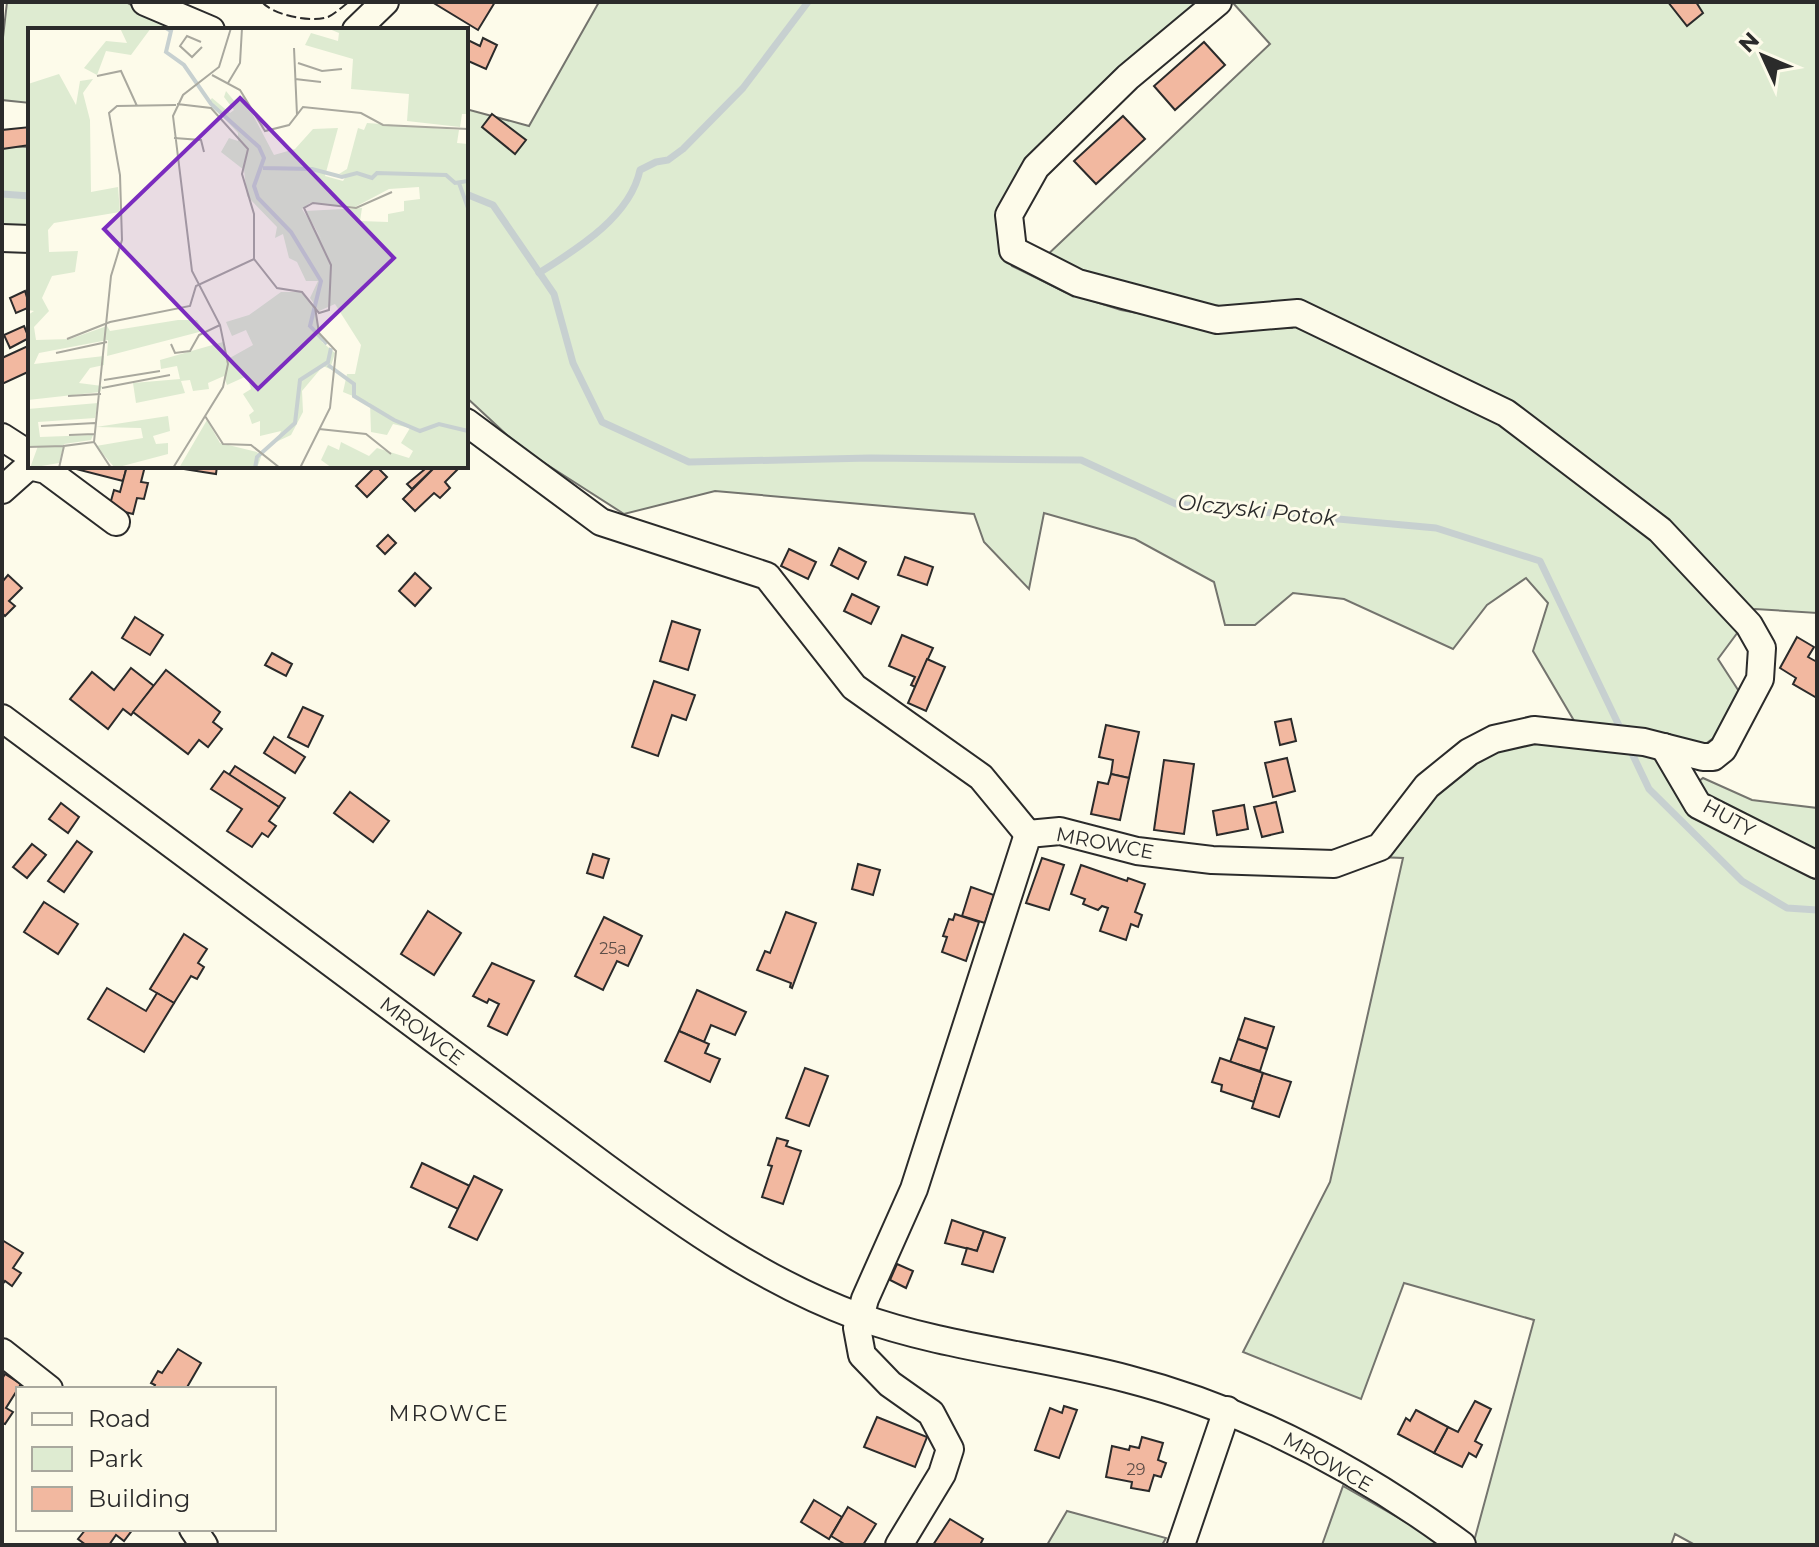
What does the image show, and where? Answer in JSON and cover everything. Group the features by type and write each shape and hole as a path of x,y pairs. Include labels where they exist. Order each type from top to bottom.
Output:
{"street":[{"path":"145,2 206,28"},
{"path":"358,28 385,2"},
{"name":"MROWCE","path":"859,1317 914,1189 1028,834 1060,831 1137,851 1212,860 1334,864 1380,847 1427,786 1469,752 1494,739 1534,730 1654,744 1713,757 1723,749 1760,679 1762,648 1749,625 1660,530 1506,413 1298,313 1217,320 1078,283 1013,250 1009,215 1036,167 1128,77 1218,2"},
{"path":"2,238 28,239"},
{"path":"468,423 601,522 767,576 854,687 981,777 1028,834"},
{"path":"2,437 28,460"},
{"path":"2,490 28,464"},
{"path":"42,468 116,522"},
{"name":"MROWCE","path":"2,718 687,1227 762,1274 859,1317 949,1342 1126,1378 1227,1410 1327,1459 1462,1545"},
{"name":"HUTY","path":"1654,744 1698,805 1817,865"},
{"path":"859,1317 857,1339 862,1355 890,1384 931,1413 950,1449 942,1474 899,1545"},
{"path":"2,1352 46,1387"},
{"path":"1181,1545 1227,1410"}],"green space":[{"path":"7,2 126,2 175,28 28,28 28,103 2,100 2,46"},
{"path":"599,2 1210,2 1016,182 1002,244 1012,266 1065,292 1121,310 1226,329 1292,328 1314,314 1219,310 1119,291 1043,259 1270,44 1233,3 1817,2 1817,613 1755,609 1718,659 1742,696 1727,728 1704,745 1672,740 1627,726 1576,724 1533,651 1548,603 1526,578 1487,605 1453,649 1344,599 1293,593 1255,625 1225,625 1214,582 1135,539 1044,513 1029,589 984,542 974,514 715,491 624,514 521,448 468,399 468,110 529,126"},
{"path":"2,146 28,147 28,235 2,232"},
{"path":"1533,737 1657,753 1698,811 1817,873 1817,1545 1695,1545 1675,1534 1671,1545 1473,1545 1534,1320 1404,1283 1361,1399 1243,1352 1330,1182 1403,858 1378,857 1437,783 1490,746"},
{"path":"1703,778 1752,800 1817,808 1817,856 1713,806 1694,785"},
{"path":"1343,1486 1446,1545 1322,1545"},
{"path":"1067,1511 1166,1538 1162,1545 1047,1545"}],"building":[{"path":"432,2 495,2 478,30"},
{"path":"1668,2 1696,2 1703,13 1687,26"},
{"path":"483,38 497,45 486,69 468,61 468,40 480,46"},
{"path":"1204,42 1225,65 1175,110 1154,86"},
{"path":"492,114 526,140 515,154 482,127"},
{"path":"1123,116 1145,139 1096,184 1074,161"},
{"path":"28,127 28,145 2,149 2,130"},
{"path":"25,291 28,308 16,313 10,298"},
{"path":"24,326 28,339 10,348 4,335"},
{"path":"28,346 28,372 2,384 2,358"},
{"path":"76,468 126,468 123,481"},
{"path":"126,468 144,468 141,482 148,483 144,499 137,498 133,514 109,508 114,490 120,492"},
{"path":"178,468 217,468 216,474"},
{"path":"374,468 387,477 367,497 356,486"},
{"path":"434,468 412,489 407,484 425,469"},
{"path":"434,468 459,468 445,482 450,488 440,498 434,493 415,511 403,499"},
{"path":"388,535 396,543 385,554 377,546"},
{"path":"839,548 866,562 858,579 831,565"},
{"path":"789,549 816,562 808,579 781,566"},
{"path":"905,557 933,567 927,585 898,575"},
{"path":"415,573 431,588 415,606 399,591"},
{"path":"8,575 22,588 9,601 15,606 5,616 2,613 2,582"},
{"path":"852,594 879,607 871,624 844,611"},
{"path":"135,617 163,635 150,655 122,638"},
{"path":"672,621 700,630 688,670 660,661"},
{"path":"902,635 933,648 915,687 911,685 915,677 889,666"},
{"path":"1797,637 1814,647 1808,657 1817,662 1817,698 1793,684 1796,678 1780,668"},
{"path":"272,653 292,664 286,676 265,665"},
{"path":"927,659 945,667 926,711 908,703"},
{"path":"131,668 154,686 131,715 123,709 108,729 70,699 92,672 114,690"},
{"path":"166,670 220,712 213,722 222,729 208,747 199,740 188,754 133,712"},
{"path":"654,681 695,695 686,720 672,715 658,756 632,747"},
{"path":"303,707 323,716 308,747 288,737"},
{"path":"1291,719 1296,741 1280,745 1275,722"},
{"path":"1106,725 1139,732 1129,778 1111,774 1113,760 1099,757"},
{"path":"274,737 305,757 295,773 264,753"},
{"path":"1287,758 1295,791 1273,797 1265,763"},
{"path":"1164,760 1194,764 1184,834 1154,830"},
{"path":"235,766 285,798 279,807 229,775"},
{"path":"224,771 279,807 269,821 276,826 268,837 262,833 252,847 227,831 242,809 211,789"},
{"path":"1111,774 1129,778 1120,820 1091,814 1098,782 1108,784"},
{"path":"350,792 389,821 373,842 334,813"},
{"path":"1276,802 1283,832 1262,837 1254,807"},
{"path":"61,803 79,817 68,833 49,819"},
{"path":"1244,805 1248,829 1217,835 1213,811"},
{"path":"77,841 92,852 64,892 48,881"},
{"path":"32,844 46,855 27,878 13,867"},
{"path":"593,854 609,859 603,878 587,873"},
{"path":"1042,858 1064,865 1049,910 1026,903"},
{"path":"858,864 880,870 873,895 852,889"},
{"path":"1081,865 1145,884 1135,912 1142,915 1138,927 1131,924 1126,940 1100,931 1108,908 1102,906 1098,910 1083,904 1085,899 1071,894"},
{"path":"971,887 994,895 985,923 962,916"},
{"path":"44,902 78,924 58,954 24,932"},
{"path":"428,911 461,933 434,975 401,954"},
{"path":"786,912 816,923 792,988 791,983 757,970 765,951 770,953"},
{"path":"955,914 979,922 966,961 942,952 947,937 943,936 949,919 953,920"},
{"path":"604,917 642,936 628,966 617,961 603,990 575,976"},
{"path":"184,934 207,949 198,963 204,967 197,979 191,976 174,1003 150,989"},
{"path":"492,963 534,981 507,1035 488,1026 499,1004 489,999 487,1003 473,996"},
{"path":"107,988 146,1011 157,993 174,1003 144,1052 88,1019"},
{"path":"697,990 746,1012 735,1035 711,1025 704,1042 679,1031"},
{"path":"1245,1018 1274,1027 1267,1049 1238,1039"},
{"path":"679,1031 709,1044 705,1053 720,1059 710,1082 665,1061"},
{"path":"1238,1039 1267,1049 1260,1071 1230,1062"},
{"path":"1220,1058 1263,1073 1254,1102 1221,1091 1222,1085 1212,1082"},
{"path":"805,1068 828,1076 809,1126 786,1118"},
{"path":"1263,1073 1291,1082 1279,1117 1252,1108"},
{"path":"777,1138 788,1141 786,1146 801,1151 783,1204 762,1197"},
{"path":"422,1163 470,1186 458,1209 411,1187"},
{"path":"474,1176 502,1190 477,1240 449,1227"},
{"path":"952,1220 984,1231 977,1251 945,1243"},
{"path":"984,1231 1005,1238 993,1272 962,1264 967,1248 977,1251"},
{"path":"2,1240 23,1253 13,1268 21,1273 12,1286 5,1281 2,1285"},
{"path":"897,1264 913,1271 906,1288 890,1280"},
{"path":"178,1349 201,1363 187,1387 154,1387 151,1383 158,1371 162,1373"},
{"path":"5,1374 21,1384 16,1387 6,1408 13,1412 5,1424 2,1423 2,1379"},
{"path":"1475,1401 1491,1409 1475,1441 1482,1445 1476,1457 1469,1453 1462,1467 1434,1453 1448,1427 1458,1432"},
{"path":"1064,1406 1077,1410 1059,1458 1035,1450 1050,1408 1062,1413"},
{"path":"1416,1410 1448,1427 1434,1453 1398,1434 1406,1418 1410,1421"},
{"path":"877,1417 927,1437 915,1467 864,1447"},
{"path":"1142,1437 1163,1443 1158,1460 1166,1463 1161,1477 1154,1475 1149,1491 1131,1488 1132,1482 1106,1477 1112,1446 1129,1450 1130,1446 1139,1448"},
{"path":"814,1500 842,1517 829,1539 801,1522"},
{"path":"848,1507 876,1524 863,1545 846,1545 831,1536"},
{"path":"950,1519 983,1539 980,1545 933,1545"},
{"path":"84,1531 132,1531 124,1541 116,1535 109,1545 86,1545 78,1539"}],"waterway":[{"path":"539,273 585,242 614,217 634,187 640,170 668,160 683,149 743,88 808,2"},
{"name":"Olczyski Potok","path":"2,194 28,196"},
{"name":"Olczyski Potok","path":"468,195 493,205 554,294 573,363 602,422 689,462 870,458 1081,460 1176,504 1436,528 1540,561 1623,734"},
{"name":"Olczyski Potok","path":"1628,745 1649,789 1742,881 1787,908 1817,910"}],"fence":[{"path":"262,2 283,14 312,19 328,17 349,2"}],"district":[{"name":"MROWCE","path":"449,1413"}]}
